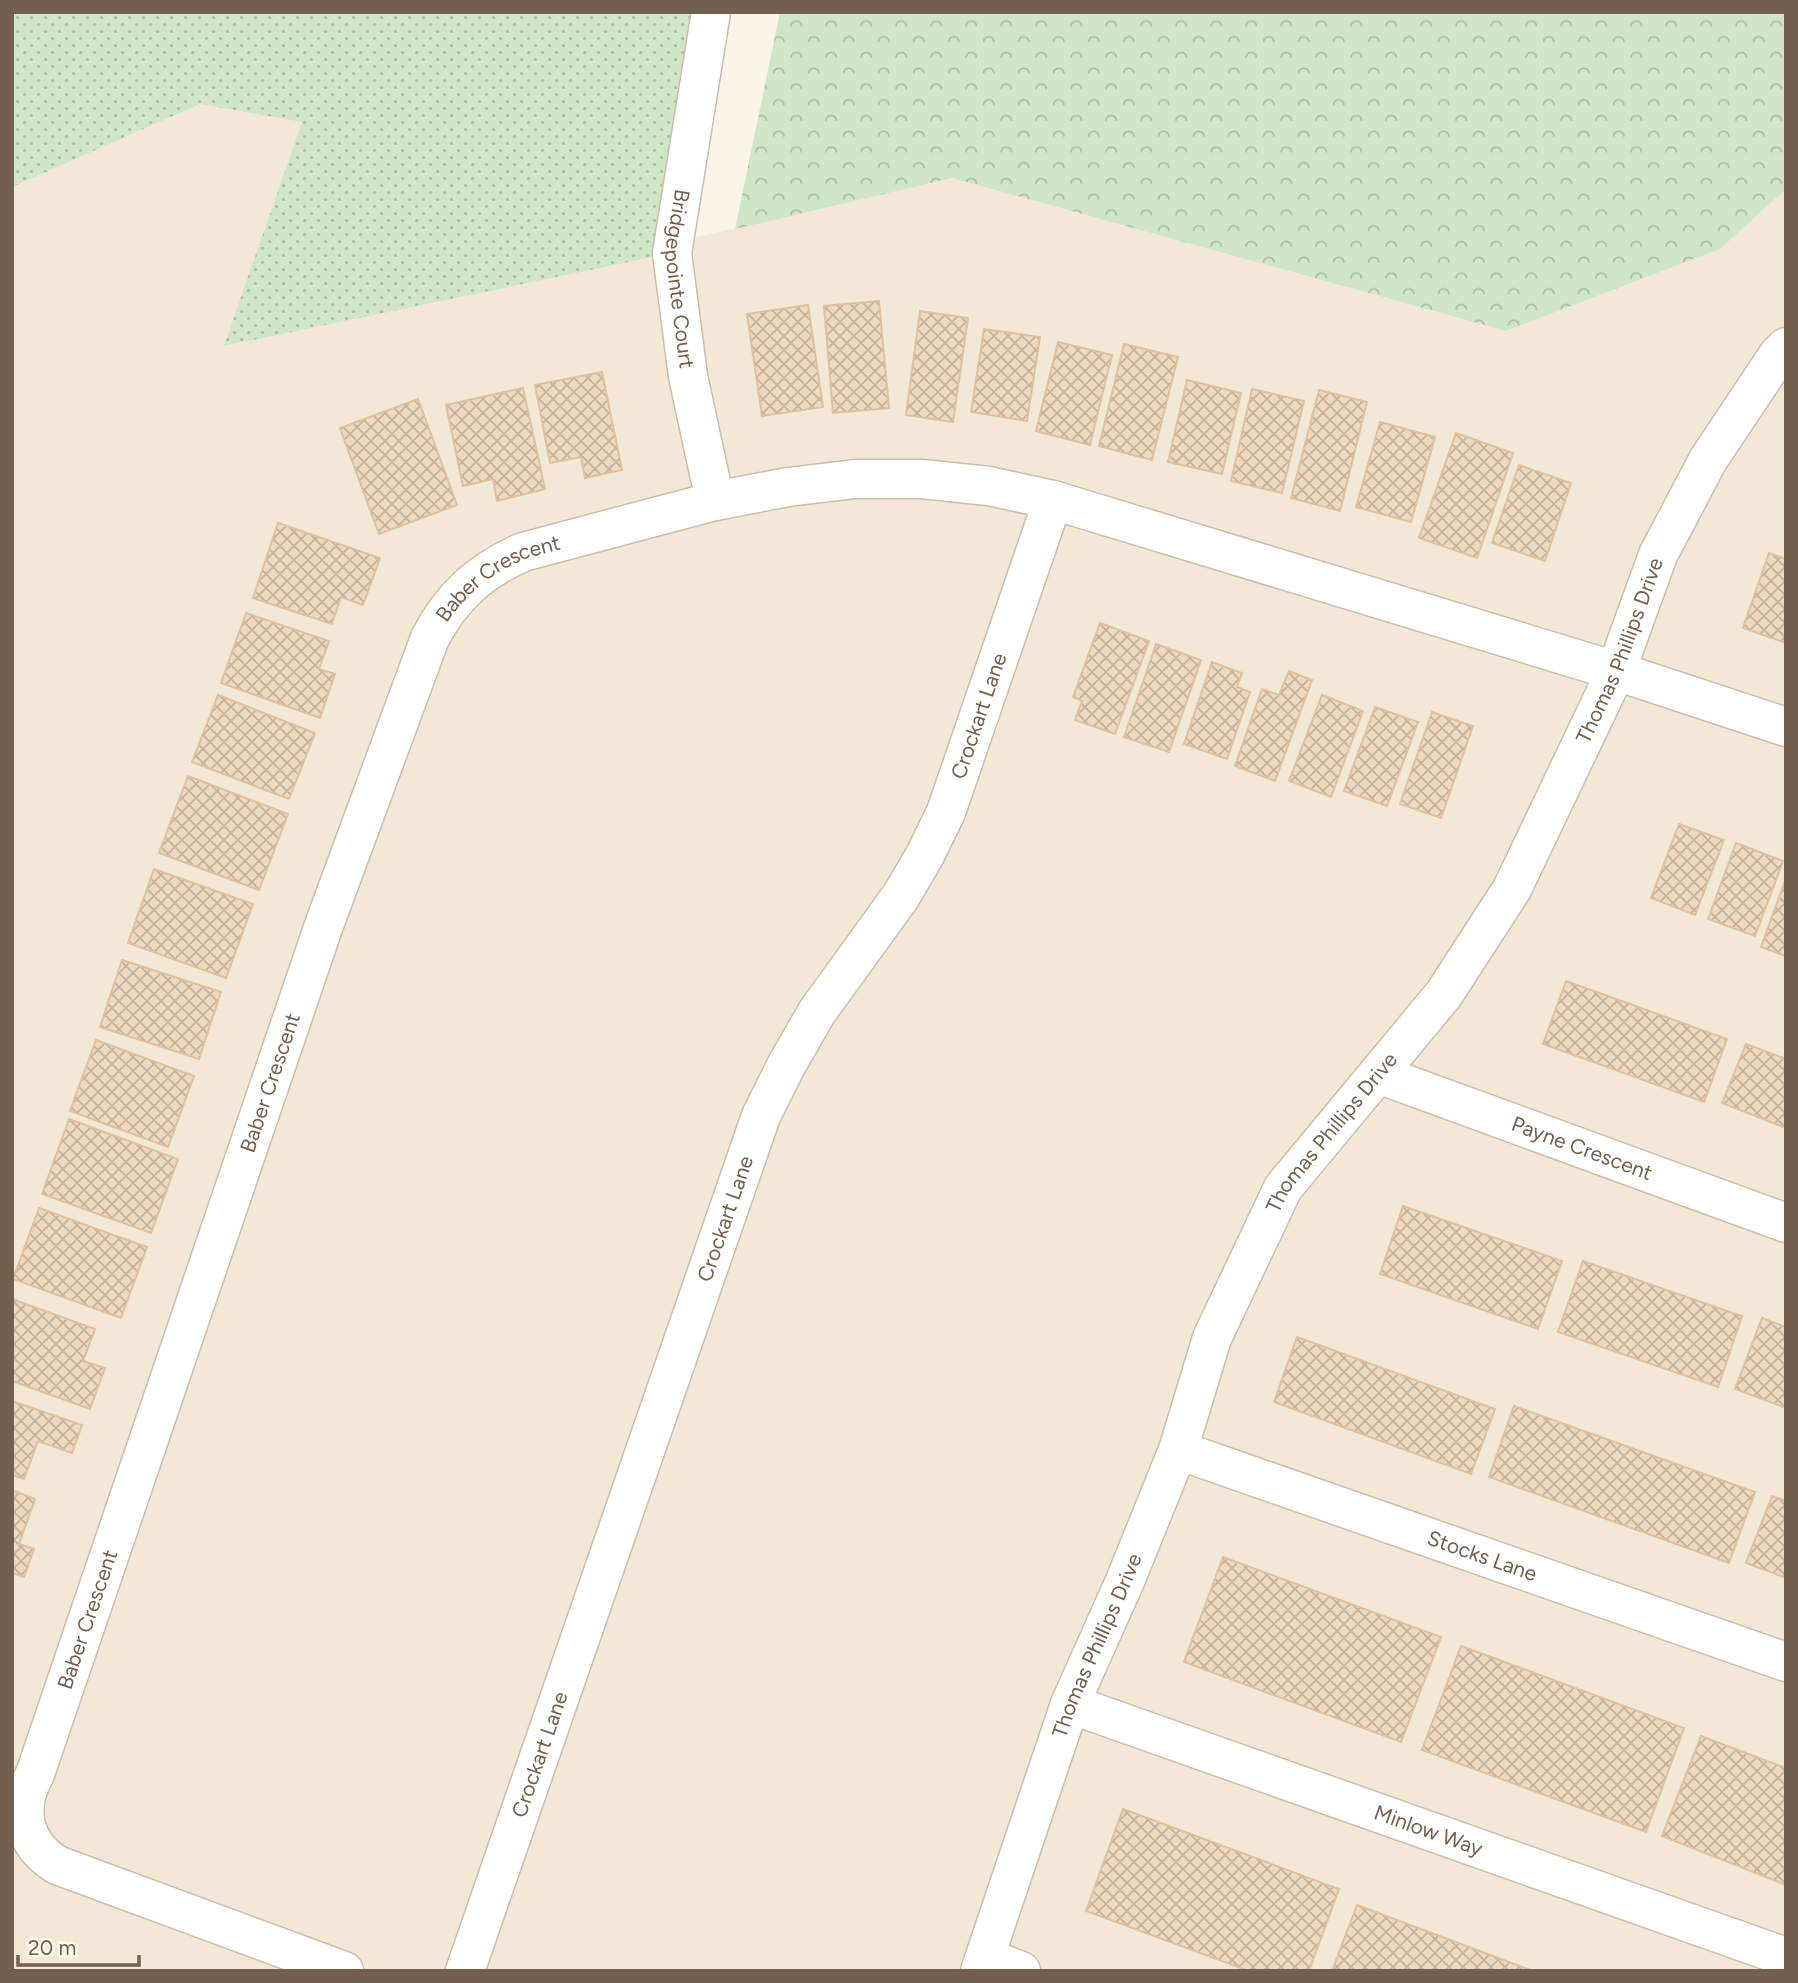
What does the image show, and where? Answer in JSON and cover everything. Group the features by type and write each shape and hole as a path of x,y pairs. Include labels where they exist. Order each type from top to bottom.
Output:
{"street":[{"name":"Bridgepointe Court","path":"711,12 671,253 688,376 715,501"},
{"name":"Thomas Phillips Drive","path":"982,1964 1070,1704 1125,1581 1178,1450 1212,1338 1283,1188 1444,994 1512,889 1616,671 1658,555 1708,460 1786,347"},
{"name":"Baber Crescent","path":"344,1971 57,1865 43,1855 30,1837 23,1810 26,1793 35,1774 324,925 430,638 444,613 463,591 485,572 536,548 715,501 788,487 869,479 922,479 989,486 1053,500 1616,671 1786,727"},
{"name":"Crockart Lane","path":"465,1971 761,1116 787,1063 817,1012 901,896 946,813 1053,500"},
{"name":"Payne Crescent","path":"1378,1074 1786,1223"},
{"name":"Stocks Lane","path":"1178,1450 1786,1662"},
{"name":"Minlow Way","path":"1070,1704 1786,1957"},
{"path":"982,1964 1021,1971"}],"shaded area":[{"path":"200,104 303,122 225,346 952,178 1506,331 1720,249 1786,189 1786,1971 12,1971 12,187"}],"green space":[{"path":"12,12 699,12 672,253 224,346 302,122 200,104 12,187"},
{"path":"780,12 1786,12 1786,189 1720,249 1506,331 952,178 735,229"}],"building":[{"path":"879,301 889,408 833,413 824,306"},
{"path":"808,305 823,407 762,416 747,314"},
{"path":"920,311 968,318 953,422 906,415"},
{"path":"984,329 1040,337 1027,421 971,412"},
{"path":"1058,342 1112,355 1090,445 1036,431"},
{"path":"1124,344 1178,357 1152,460 1099,446"},
{"path":"602,372 622,470 585,478 581,457 550,463 535,385"},
{"path":"1187,380 1241,393 1222,474 1168,462"},
{"path":"523,388 545,489 497,501 493,479 463,486 446,405"},
{"path":"1252,389 1304,401 1282,493 1231,481"},
{"path":"1319,390 1367,402 1340,511 1291,498"},
{"path":"418,399 457,505 379,534 340,428"},
{"path":"1380,422 1435,437 1411,522 1356,507"},
{"path":"1456,433 1513,453 1477,558 1419,538"},
{"path":"1519,465 1571,483 1545,561 1492,543"},
{"path":"278,523 380,558 363,605 341,597 332,624 253,598"},
{"path":"1769,553 1786,559 1786,643 1743,628"},
{"path":"246,613 329,641 319,669 335,674 320,718 221,683"},
{"path":"1100,623 1149,641 1115,734 1075,720 1082,701 1073,697"},
{"path":"1156,644 1201,660 1169,752 1124,737"},
{"path":"1212,662 1242,673 1237,687 1250,692 1227,759 1184,744"},
{"path":"1289,671 1312,680 1275,781 1235,766 1262,689 1279,695"},
{"path":"218,695 315,733 289,799 192,762"},
{"path":"1322,695 1363,711 1331,797 1289,781"},
{"path":"1375,707 1418,722 1387,806 1344,791"},
{"path":"1432,712 1473,726 1441,818 1400,804"},
{"path":"188,776 288,814 259,890 159,853"},
{"path":"1679,824 1724,840 1695,915 1651,898"},
{"path":"1736,843 1783,861 1755,936 1708,919"},
{"path":"154,869 253,904 226,978 128,943"},
{"path":"1786,878 1786,956 1761,947"},
{"path":"122,960 221,992 199,1059 100,1027"},
{"path":"1566,981 1727,1039 1704,1102 1543,1044"},
{"path":"96,1040 194,1076 168,1147 70,1111"},
{"path":"1746,1044 1786,1059 1786,1128 1722,1103"},
{"path":"69,1119 178,1159 151,1233 42,1194"},
{"path":"1403,1206 1562,1261 1538,1329 1380,1274"},
{"path":"39,1208 147,1247 121,1318 13,1279"},
{"path":"1583,1261 1742,1316 1718,1387 1558,1332"},
{"path":"12,1299 95,1329 83,1361 105,1368 90,1409 12,1381"},
{"path":"1762,1318 1786,1327 1786,1408 1735,1389"},
{"path":"1297,1337 1495,1409 1471,1474 1274,1402"},
{"path":"12,1401 82,1425 72,1453 38,1441 24,1479 12,1475"},
{"path":"1514,1406 1755,1492 1729,1563 1489,1477"},
{"path":"12,1490 35,1499 19,1544 34,1549 24,1577 12,1573"},
{"path":"1772,1496 1786,1501 1786,1578 1746,1563"},
{"path":"1223,1557 1441,1637 1401,1742 1184,1662"},
{"path":"1461,1646 1684,1728 1646,1832 1422,1750"},
{"path":"1701,1736 1786,1768 1786,1885 1662,1836"},
{"path":"1123,1809 1339,1889 1309,1971 1249,1971 1086,1911"},
{"path":"1357,1905 1533,1971 1332,1971"}]}
